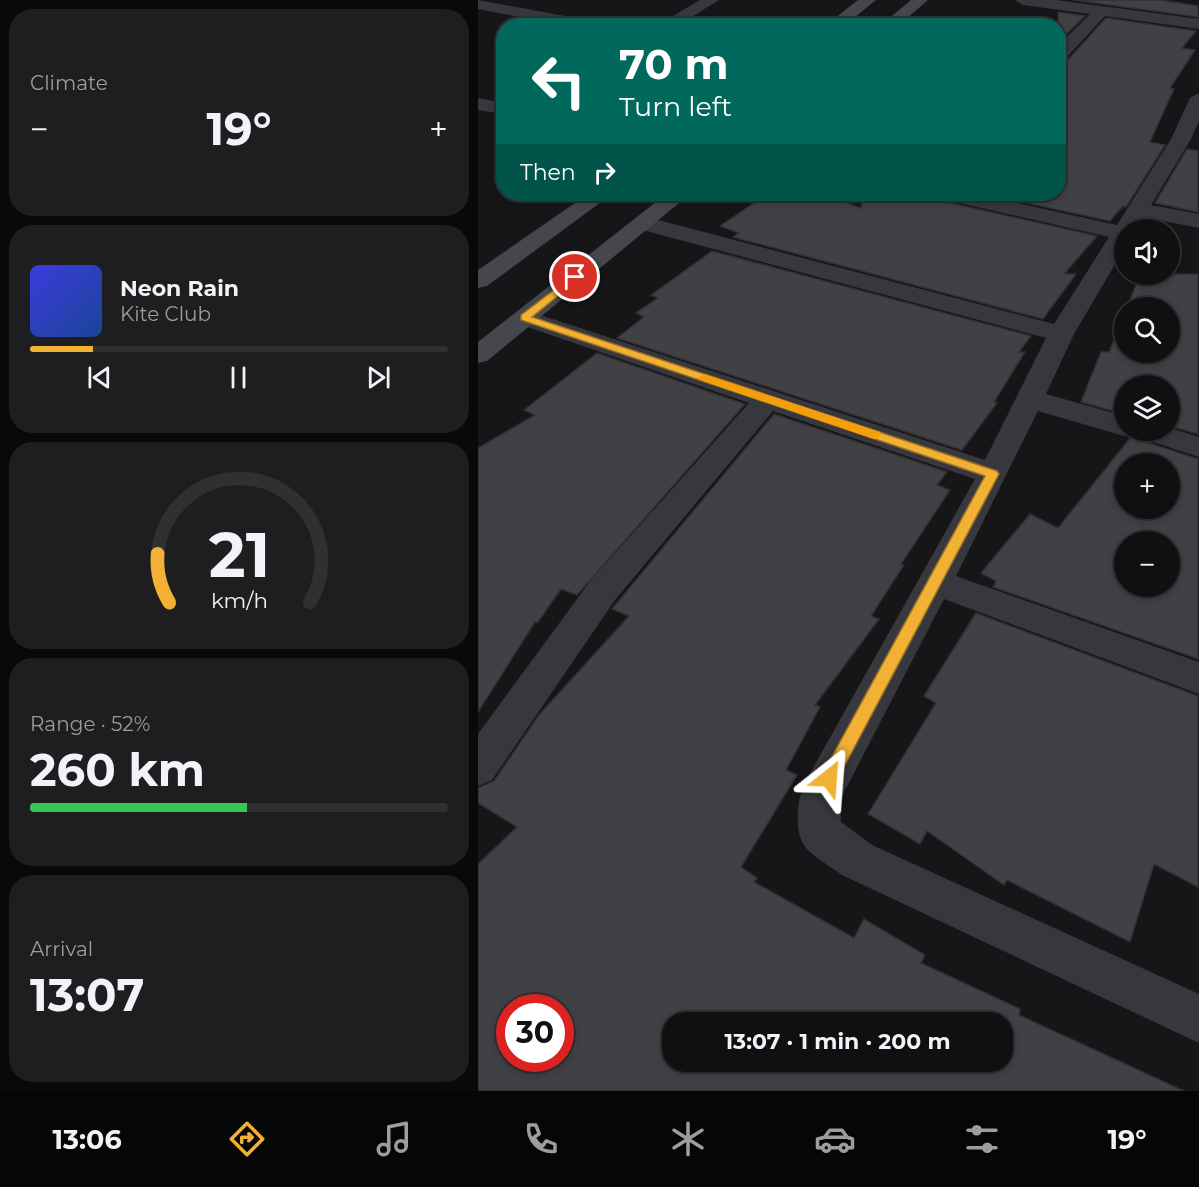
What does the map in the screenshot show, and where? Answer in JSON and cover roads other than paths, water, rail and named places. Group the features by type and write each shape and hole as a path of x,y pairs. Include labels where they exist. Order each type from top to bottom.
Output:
{"main road":[{"path":"844,18 868,0"},
{"path":"898,18 920,0"},
{"path":"478,281 591,201"},
{"path":"478,355 670,201"}],"street":[{"path":"678,18 711,0"},
{"path":"1022,0 1198,24"},
{"path":"478,4 551,18"},
{"path":"1066,48 1101,11"},
{"path":"1133,219 1190,140 1198,98"},
{"path":"478,104 496,107"},
{"path":"989,201 1114,223"},
{"path":"1180,222 1198,221"},
{"path":"643,223 1061,334"},
{"path":"1114,249 1061,334 993,474 818,798 821,833 857,860 1198,1019"},
{"path":"525,318 993,474"},
{"path":"478,767 603,590 768,399"},
{"path":"1030,399 1114,423"},
{"path":"1178,441 1198,447"},
{"path":"935,582 1198,678"}]}
